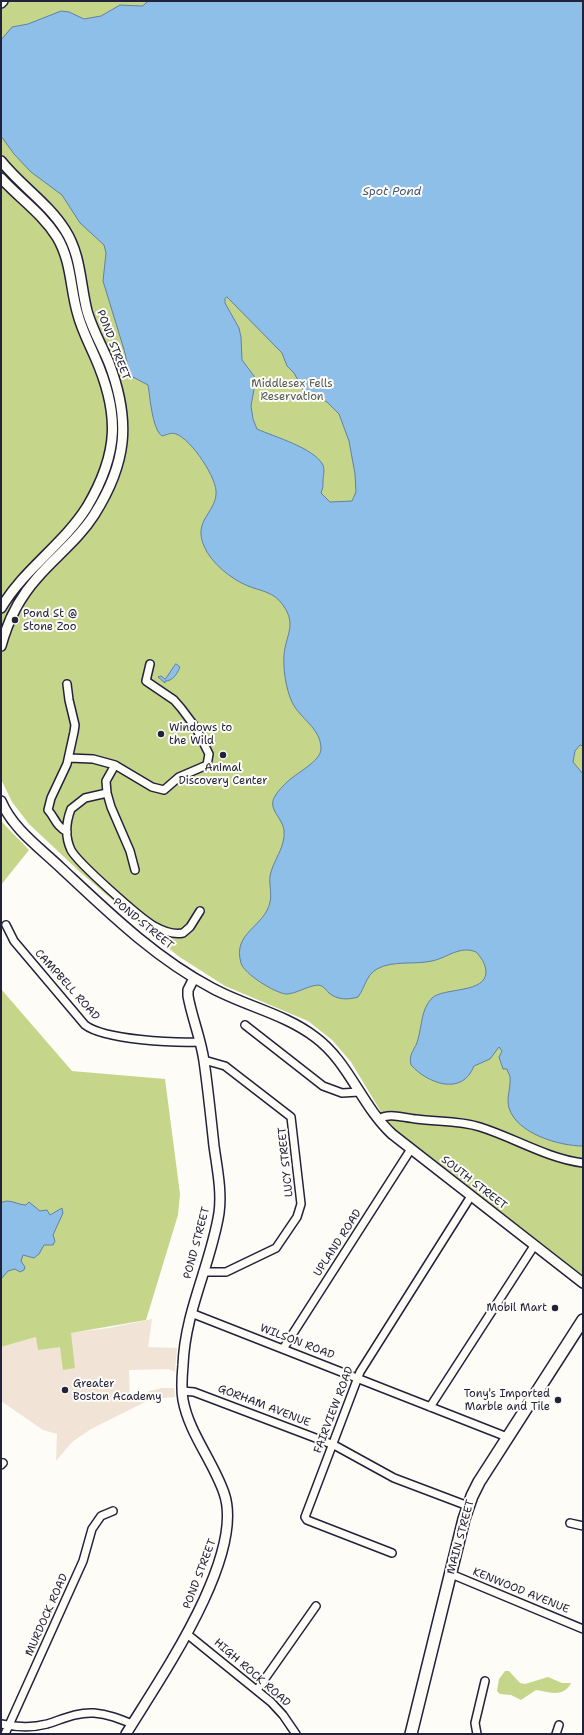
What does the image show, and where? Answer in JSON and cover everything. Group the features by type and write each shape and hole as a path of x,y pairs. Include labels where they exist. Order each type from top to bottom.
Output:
{"main road":[{"name":"POND STREET","path":"1,162 50,210 63,227 71,242 79,262 87,310 110,364 118,390 124,431 123,448 118,467 99,507 74,542 38,577 24,595 11,617 1,646"},
{"name":"POND STREET","path":"1,178 46,222 64,251 69,267 78,316 100,370 107,393 113,431 109,461 87,506 65,536 24,576 1,608"},
{"name":"POND STREET","path":"1,801 4,810 24,834 115,917 170,961 194,978 188,990 188,996 204,1060 220,1201 217,1224 191,1313 184,1350 182,1391 188,1418 224,1493 229,1519 226,1539 220,1560 202,1603 187,1634 126,1734"},
{"name":"SOUTH STREET","path":"194,978 225,995 294,1024 312,1034 335,1056 378,1119 392,1134 583,1283"},
{"name":"MAIN STREET","path":"411,1734 468,1506 479,1482 583,1320"}],"street":[{"path":"69,758 93,759 115,764 152,788 164,790 179,777 206,765 209,754 190,718 174,700 146,681 150,664"},
{"path":"66,832 58,827 53,815 48,810 51,798 64,774 69,758 75,725 69,700 68,684"},
{"path":"115,764 106,781 107,793 110,807 130,852 135,870"},
{"path":"107,793 85,798 75,804 70,812 66,832 72,850 80,862 138,915 154,927 171,933 183,933 190,927 200,911"},
{"name":"CAMPBELL ROAD","path":"6,925 14,941 85,1025 107,1035 177,1042 200,1042"},
{"path":"245,1026 323,1086 342,1093 359,1092"},
{"name":"LUCY STREET","path":"203,1272 226,1272 276,1248 297,1217 301,1204 291,1117 225,1066 204,1060"},
{"path":"378,1119 390,1115 426,1121 466,1123 495,1132 550,1156 583,1163"},
{"name":"UPLAND ROAD","path":"283,1348 411,1149"},
{"name":"FAIRVIEW ROAD","path":"392,1553 305,1518 358,1378 471,1196"},
{"path":"430,1406 534,1246"},
{"name":"WILSON ROAD","path":"191,1313 507,1437"},
{"name":"GORHAM AVENUE","path":"182,1391 194,1392 332,1444 396,1479 468,1506"},
{"name":"MURDOCK ROAD","path":"5,1734 83,1561 92,1529 102,1516 113,1511"},
{"path":"570,1523 583,1526"},
{"name":"KENWOOD AVENUE","path":"451,1574 583,1629"},
{"path":"256,1690 316,1606"},
{"name":"HIGH ROCK ROAD","path":"187,1634 256,1690 283,1715 296,1734"},
{"path":"477,1734 475,1723 485,1681"},
{"path":"1,1724 9,1726 38,1725 72,1715 90,1713 109,1715 132,1724"},
{"path":"556,1734 559,1725"}],"shaded area":[{"name":"Greater Boston Academy","path":"152,1319 148,1347 177,1348 175,1372 169,1369 129,1370 130,1401 150,1391 162,1388 174,1388 175,1397 151,1399 91,1429 72,1442 56,1461 57,1434 43,1430 1,1401 1,1347 36,1337 109,1328"}],"green space":[{"name":"Spot Pond","path":"1,1 583,1 583,1276 395,1129 384,1117 351,1062 332,1040 308,1021 225,986 178,956 80,872 29,824 12,802 1,779"},
{"path":"1,821 29,850 1,885"},
{"path":"1,989 72,1071 165,1079 180,1194 178,1215 146,1320 71,1333 75,1368 63,1370 60,1347 38,1350 36,1337 1,1347"},
{"path":"505,1671 509,1671 520,1683 525,1684 548,1677 562,1683 571,1683 564,1691 551,1693 536,1690 521,1700 511,1695 500,1694 497,1691 499,1679"}],"water":[{"name":"Spot Pond","path":"149,1 583,1 583,746 580,745 575,751 573,762 583,774 583,1146 563,1144 540,1137 521,1125 514,1117 508,1104 510,1076 507,1069 503,1069 499,1057 502,1051 499,1047 490,1059 474,1066 469,1076 453,1084 444,1084 426,1077 411,1065 411,1057 417,1042 424,1012 428,1002 432,998 446,992 473,987 480,983 484,978 486,971 485,965 476,952 464,950 432,961 383,966 370,975 358,997 350,999 336,997 318,985 290,994 281,993 268,987 254,977 243,967 241,963 239,953 241,944 250,930 267,911 271,896 270,876 283,842 283,825 274,809 273,801 275,796 287,782 317,758 321,749 318,735 292,702 285,679 284,655 290,630 289,618 283,605 276,597 267,592 248,586 228,575 207,552 201,537 201,530 215,501 216,494 213,479 196,451 182,437 172,433 162,436 156,427 154,420 148,385 131,376 103,281 106,253 104,245 80,223 62,195 31,172 14,154 1,136 1,40 12,27 28,24 61,11 69,12 84,19 101,16 120,5 142,6","holes":["227,297 282,353 287,366 294,373 303,390 327,402 339,414 349,441 355,474 356,492 352,501 330,502 321,493 323,487 324,469 323,465 318,459 303,448 257,429 253,419 251,406 255,384 254,376 242,360 239,328 225,303 225,299"]},
{"path":"176,664 180,667 176,675 168,681 165,681 165,683 158,677 161,676 165,679"},
{"path":"7,1201 26,1205 29,1202 40,1211 47,1210 50,1215 62,1208 63,1213 53,1235 55,1241 53,1245 44,1245 39,1254 34,1258 23,1255 21,1261 25,1267 24,1270 20,1272 15,1269 8,1271 1,1279 1,1203"}],"place":[{"name":"Pond St @ Stone Zoo","path":"15,620"},
{"name":"Windows to the Wild","path":"161,734"},
{"name":"Animal Discovery Center","path":"223,755"},
{"name":"Mobil Mart","path":"555,1308"},
{"name":"Greater Boston Academy","path":"65,1390"},
{"name":"Tony's Imported Marble and Tile","path":"558,1400"}],"park label":[{"name":"Middlesex Fells Reservation","path":"292,390"}]}
